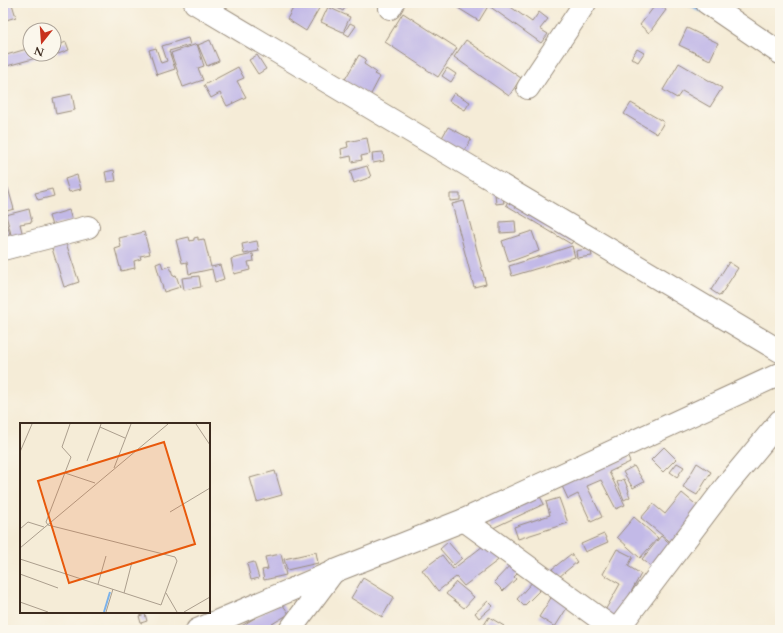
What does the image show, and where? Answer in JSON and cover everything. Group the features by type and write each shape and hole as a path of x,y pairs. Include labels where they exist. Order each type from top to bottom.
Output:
{"street":[{"path":"195,3 780,351"},
{"path":"528,88 585,3"},
{"path":"707,3 780,53"},
{"path":"3,248 88,227"},
{"path":"197,630 335,570 464,520 780,374"},
{"path":"464,520 616,630 726,486 780,421"},
{"path":"290,630 335,570"}],"building":[{"path":"3,3 6,3 7,6 12,4 16,17 3,21"},
{"path":"296,3 317,3 321,5 306,31 287,19"},
{"path":"328,3 348,3 343,11"},
{"path":"450,3 490,3 479,21"},
{"path":"492,3 505,3 532,22 539,12 548,19 540,29 548,34 541,43 489,6"},
{"path":"657,3 666,10 649,33 640,25"},
{"path":"328,7 350,17 343,32 321,22"},
{"path":"403,13 457,48 438,77 385,42"},
{"path":"350,23 356,26 349,36 344,33"},
{"path":"687,28 718,43 710,60 679,45"},
{"path":"188,38 190,45 169,51 175,69 157,75 149,50 156,48 161,63 167,61 162,46"},
{"path":"210,40 219,61 207,66 198,45"},
{"path":"466,40 521,78 509,96 454,57"},
{"path":"66,42 69,50 62,53 62,44"},
{"path":"197,44 204,66 198,68 203,80 183,87 171,53"},
{"path":"637,49 644,53 638,62 631,58"},
{"path":"22,50 22,62 3,67 3,56"},
{"path":"257,55 266,69 258,74 249,60"},
{"path":"359,55 366,59 364,64 376,72 374,74 380,77 370,96 344,81"},
{"path":"679,63 722,88 710,107 682,91 677,98 663,90"},
{"path":"238,67 244,78 237,81 246,97 227,106 220,93 211,98 204,85"},
{"path":"447,68 456,74 451,82 442,76"},
{"path":"454,93 470,102 465,110 449,101"},
{"path":"72,94 75,110 56,114 53,98"},
{"path":"631,103 664,122 657,134 624,114"},
{"path":"448,127 471,139 463,155 439,143"},
{"path":"367,138 370,154 361,156 362,160 352,162 351,156 342,158 341,149 348,147 347,142"},
{"path":"383,152 384,161 373,163 372,153"},
{"path":"367,166 371,177 354,183 350,171"},
{"path":"114,170 116,181 107,182 105,172"},
{"path":"77,175 81,189 69,192 65,179"},
{"path":"8,188 14,209 7,211 5,205 3,205 3,190"},
{"path":"52,189 54,196 38,200 35,193"},
{"path":"502,193 504,203 496,204 495,194"},
{"path":"450,194 460,194 460,200 450,201"},
{"path":"510,197 576,236 571,244 506,205"},
{"path":"464,201 486,284 474,287 452,204"},
{"path":"29,209 32,222 20,224 23,236 12,238 6,215"},
{"path":"69,210 72,221 52,226 49,216"},
{"path":"3,213 10,234 6,235 8,240 3,241"},
{"path":"515,221 516,232 500,233 500,222"},
{"path":"532,231 539,251 509,262 502,241"},
{"path":"144,232 150,254 140,256 141,259 134,261 135,268 121,271 115,249 121,247 119,238"},
{"path":"64,237 79,282 64,287 50,242"},
{"path":"189,237 190,241 198,237 198,240 204,239 211,267 220,265 224,279 215,282 212,269 189,274 187,262 182,263 176,240"},
{"path":"257,241 259,251 244,254 242,244"},
{"path":"572,246 575,257 512,276 509,266"},
{"path":"590,248 592,256 577,258 576,251"},
{"path":"253,254 254,261 248,262 250,270 234,274 231,259"},
{"path":"161,262 163,268 170,266 173,276 176,275 180,287 164,292 156,264"},
{"path":"729,262 738,268 720,296 711,290"},
{"path":"199,276 201,287 184,290 182,278"},
{"path":"664,447 676,459 663,472 651,460"},
{"path":"626,453 630,462 609,472 625,505 616,509 601,480 587,486 602,517 591,522 578,494 568,499 561,484"},
{"path":"677,463 684,467 677,477 670,472"},
{"path":"697,463 711,472 697,495 683,487"},
{"path":"634,466 644,482 633,488 623,472"},
{"path":"275,471 282,495 257,502 250,478"},
{"path":"624,479 630,497 624,500 617,482"},
{"path":"537,491 544,504 491,529 485,517"},
{"path":"682,493 700,508 673,544 641,518 653,504 665,514"},
{"path":"559,498 568,523 518,539 514,527 550,515 546,502"},
{"path":"634,517 658,538 640,558 617,537"},
{"path":"604,534 608,542 585,552 581,544"},
{"path":"661,536 671,544 652,567 642,559"},
{"path":"448,542 462,558 454,565 440,549"},
{"path":"487,543 501,558 464,586 456,577 438,591 422,570 442,555 453,569"},
{"path":"617,549 633,557 628,566 641,574 615,621 603,614 620,584 603,574"},
{"path":"316,552 318,563 287,570 284,559"},
{"path":"281,554 286,575 264,580 262,570 268,569 265,557"},
{"path":"571,554 577,562 559,577 552,569"},
{"path":"254,562 259,578 251,580 247,564"},
{"path":"513,562 521,570 514,577 516,579 503,591 494,582"},
{"path":"363,578 394,597 382,617 351,598"},
{"path":"535,579 543,587 524,606 517,599"},
{"path":"456,582 474,597 464,608 446,594"},
{"path":"554,593 570,603 555,627 539,617"},
{"path":"488,601 493,606 479,618 475,613"},
{"path":"281,602 289,614 272,624 276,630 235,630"},
{"path":"145,614 147,621 141,623 139,616"},
{"path":"489,617 504,626 501,630 492,630 484,625"}],"waterway":[{"path":"690,3 701,10"}]}
